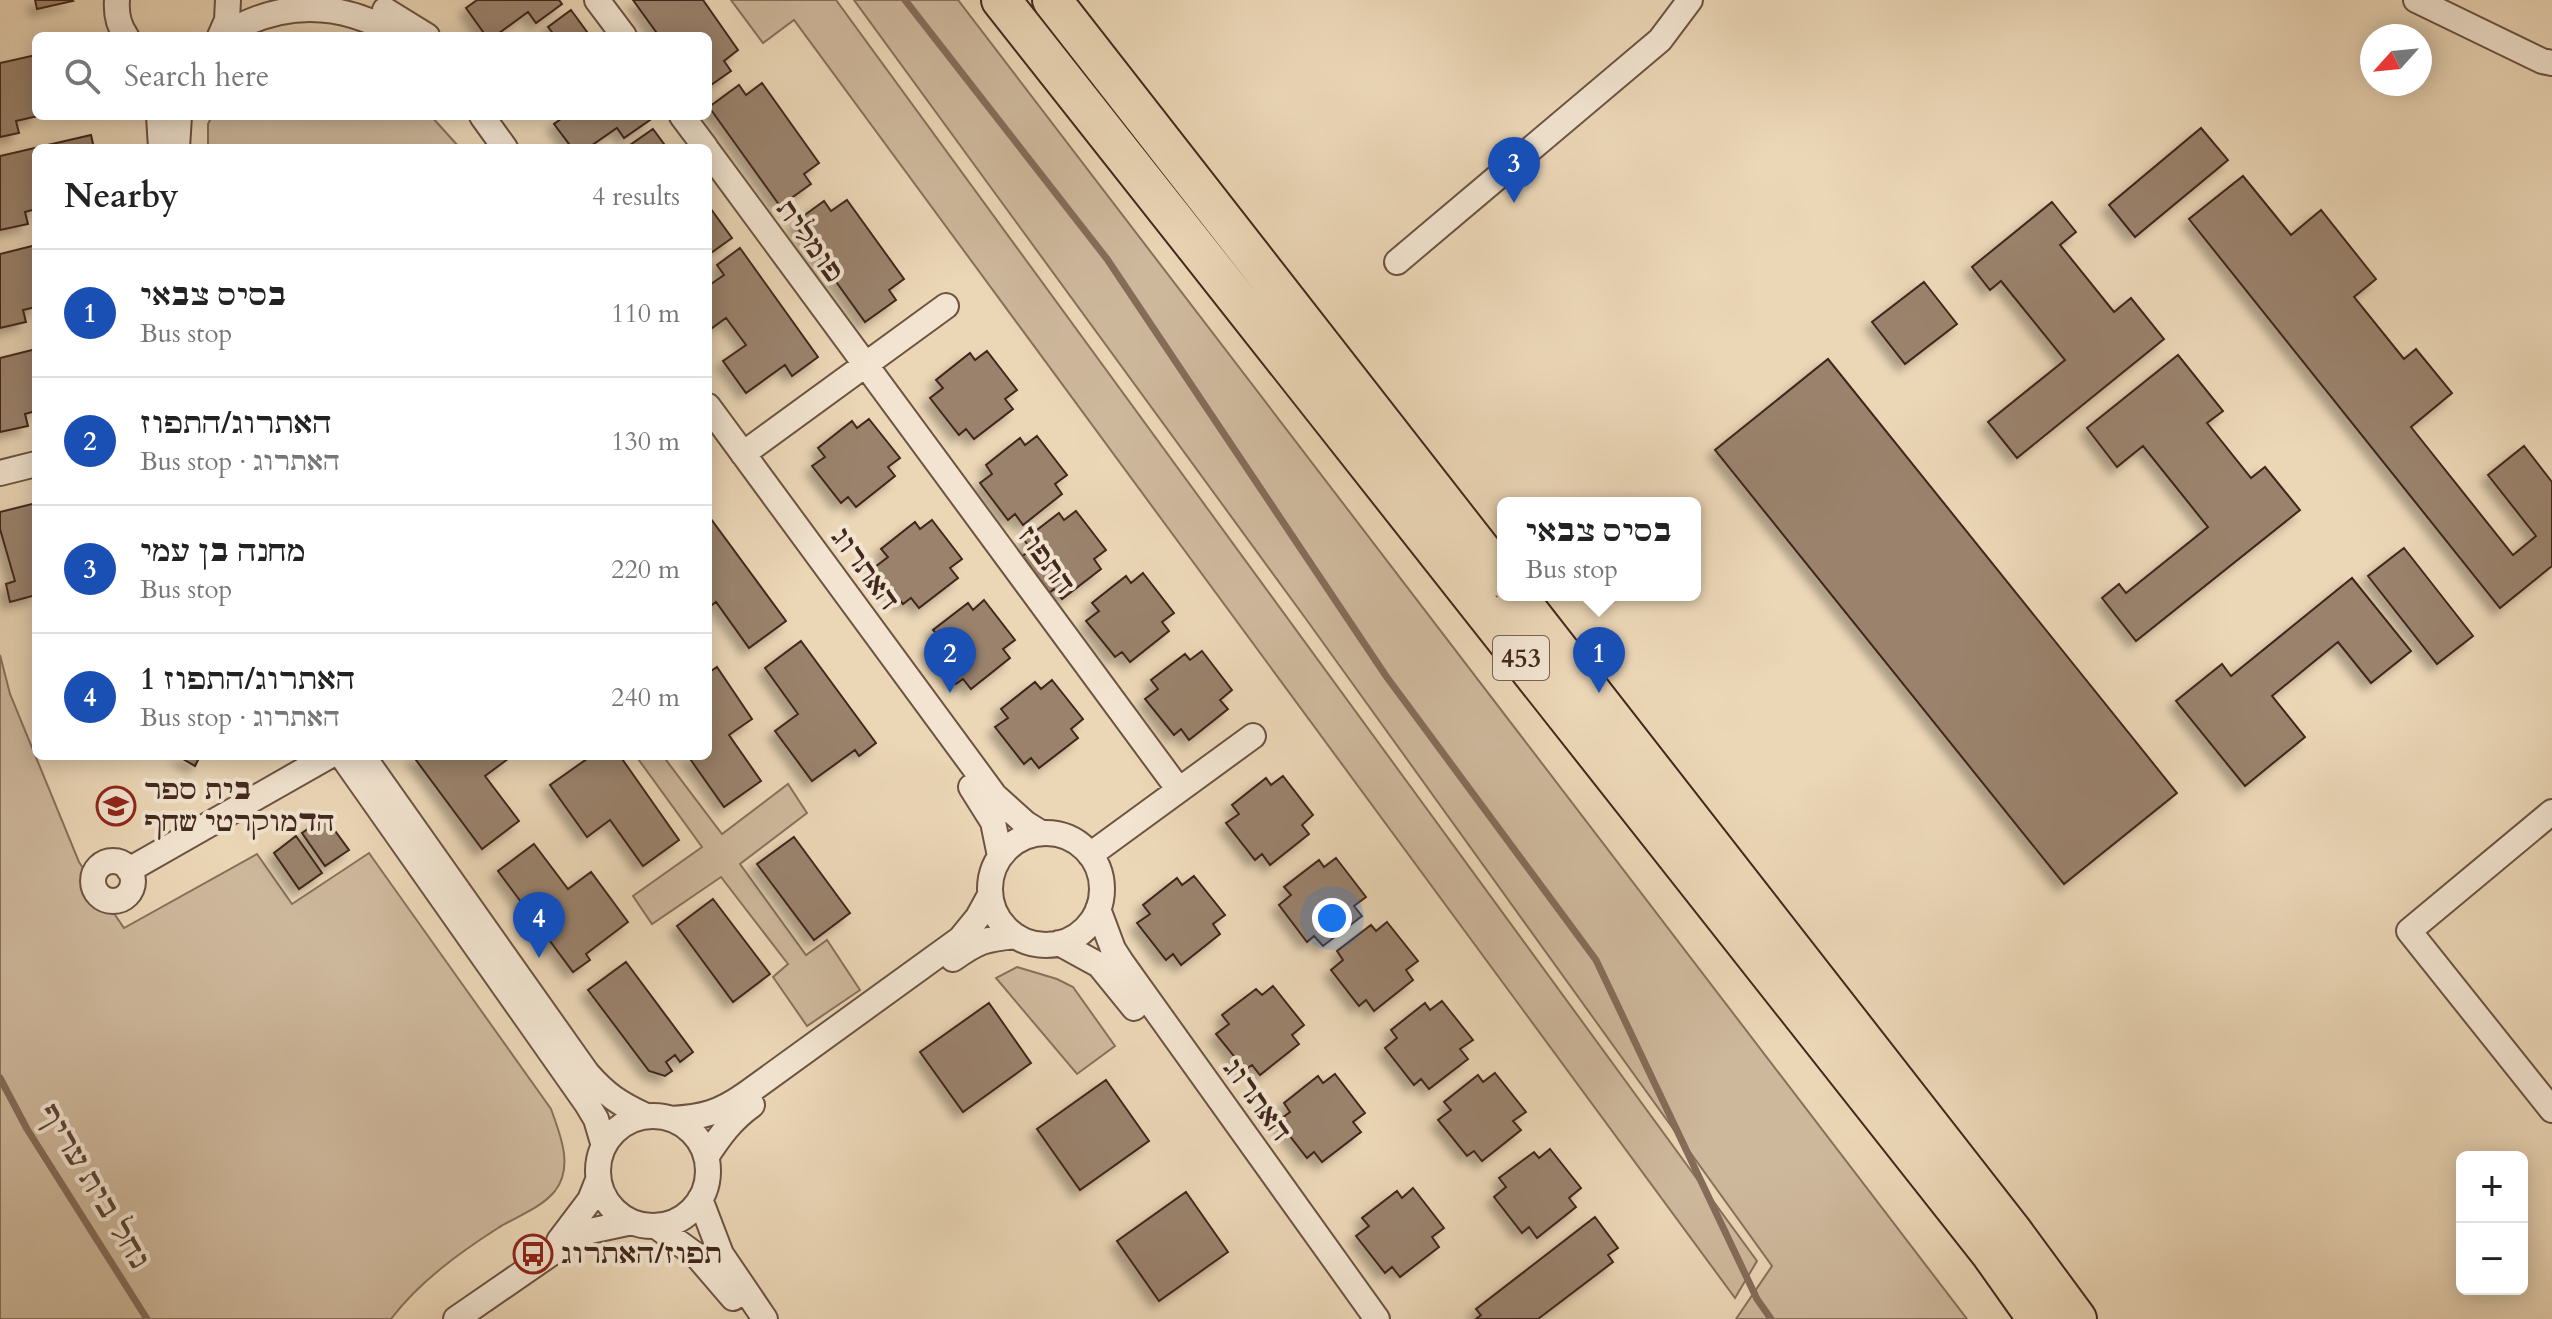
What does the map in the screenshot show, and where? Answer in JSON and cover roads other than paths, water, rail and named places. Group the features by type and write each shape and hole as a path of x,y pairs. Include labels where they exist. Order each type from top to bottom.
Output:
{"main road":[{"name":"453","path":"1001,0 1981,1241 2037,1319"},
{"path":"1052,0 1497,570"},
{"name":"453","path":"1521,601 2013,1232 2077,1319"}],"street":[{"path":"117,0 116,11 124,32"},
{"path":"222,32 227,20 228,0"},
{"path":"361,0 421,32"},
{"path":"597,0 621,32"},
{"path":"1397,262 1660,40 1690,0"},
{"path":"2416,0 2552,63"},
{"path":"228,32 259,14 298,4 319,4 339,9 391,32"},
{"path":"159,120 161,144"},
{"path":"177,144 179,120"},
{"path":"485,120 502,144"},
{"path":"505,120 522,144"},
{"name":"פומלית","path":"685,120 703,144"},
{"name":"פומלית","path":"712,157 864,365"},
{"path":"743,454 946,306"},
{"name":"התפוז","path":"864,365 1179,790"},
{"name":"האתרוג","path":"712,411 995,796 1041,833"},
{"name":"האתרוג","path":"712,432 985,807 998,839 1000,856"},
{"path":"0,473 32,465"},
{"path":"1090,855 1253,736"},
{"path":"129,870 322,760"},
{"path":"345,760 587,1104 596,1119 604,1146"},
{"path":"366,760 587,1073 621,1105 688,1128 706,1157 707,1184 700,1199 683,1218 669,1224 590,1231 549,1252 456,1319"},
{"path":"2552,812 2409,931 2552,1110"},
{"path":"549,1252 590,1200 607,1139 623,1124 658,1117 705,1116 733,1103 960,939 978,917 990,895 993,868 1000,856 1018,840 1041,833 1069,837 1090,855 1101,881 1098,909 1084,930 1059,943 1046,945 1016,936 997,916 990,895"},
{"name":"האתרוג","path":"1098,909 1113,949 1122,963 1377,1319"},
{"path":"706,1157 734,1118 969,948 990,938 1016,936"},
{"name":"האתרוג","path":"1059,943 1099,965 1123,993 1359,1319"},
{"path":"598,1180 614,1211 644,1224 697,1256 749,1319"},
{"path":"700,1199 721,1254 765,1319"}],"waterway":[{"path":"905,0 1107,259 1386,676 1596,960 1757,1299 1771,1319"},
{"name":"נחל בית עריף","path":"0,1078 27,1129 147,1319"}],"place":[{"name":"מחנה בן עמי","path":"1514,203"},
{"name":"האתרוג/התפוז","path":"950,693"},
{"name":"בסיס צבאי","path":"1599,693"},
{"name":"בית ספר הדמוקרטי שחף","path":"116,806"},
{"name":"האתרוג/התפוז 1","path":"539,958"},
{"name":"תפוז/האתרוג","path":"533,1254"}]}
